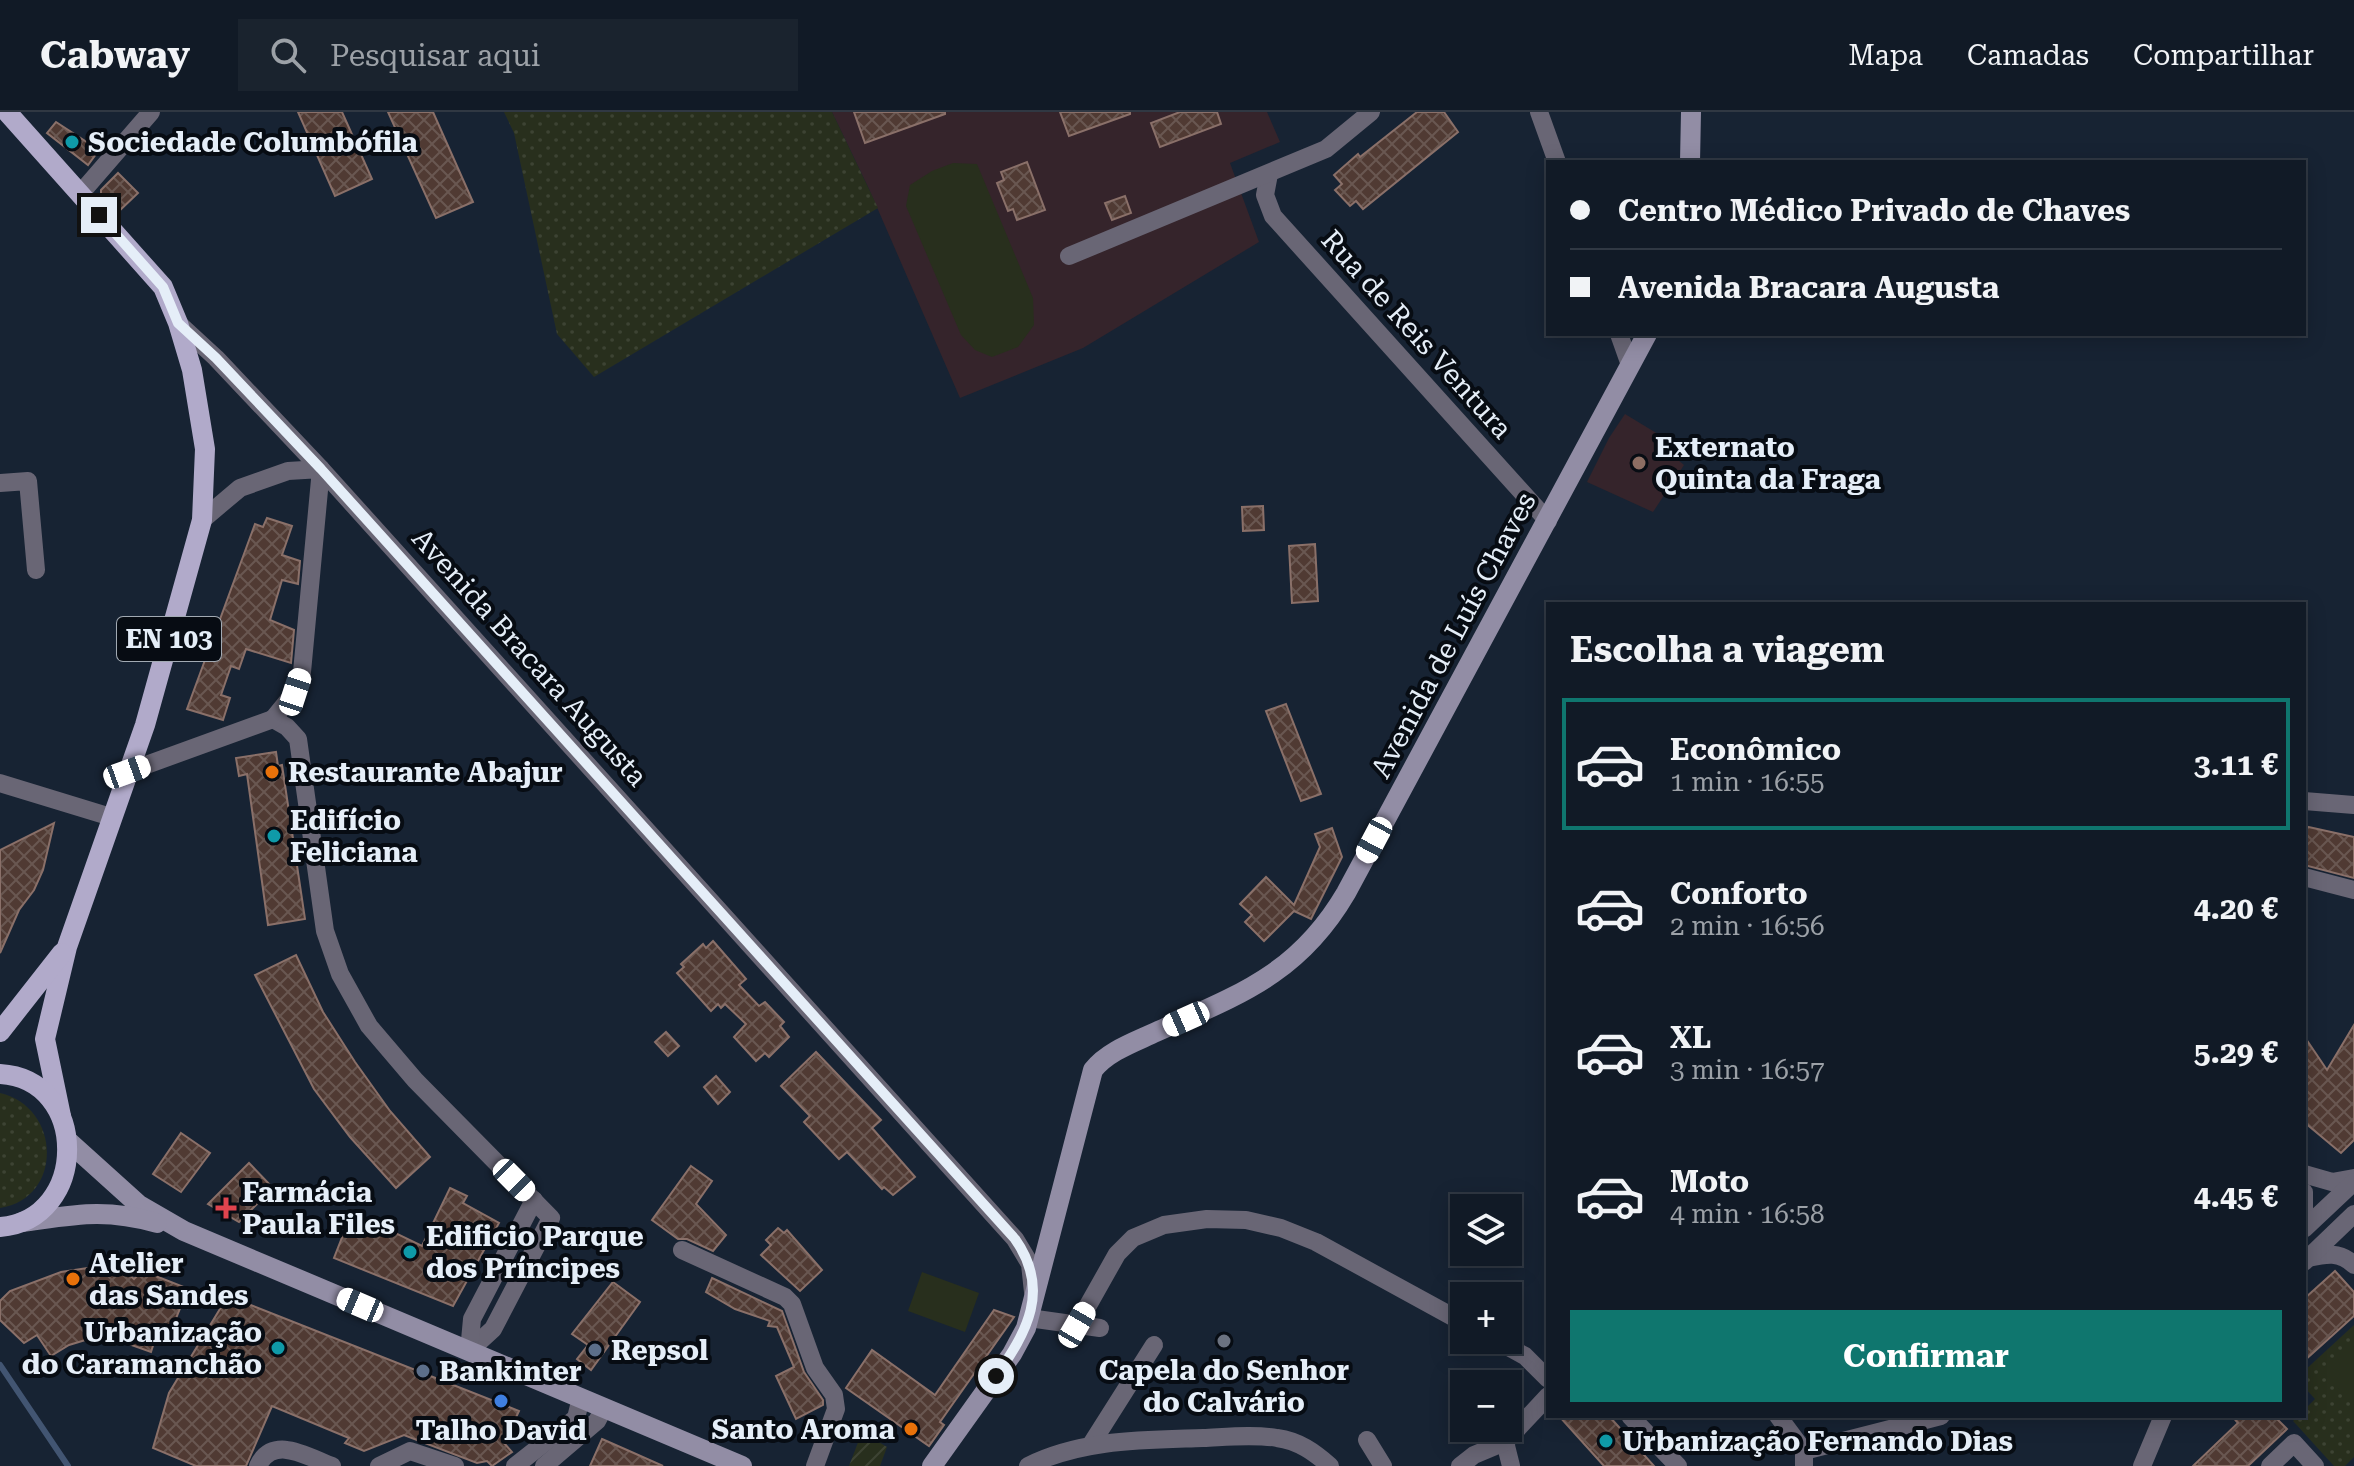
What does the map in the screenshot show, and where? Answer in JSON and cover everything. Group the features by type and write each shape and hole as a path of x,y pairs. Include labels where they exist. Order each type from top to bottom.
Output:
{"main road":[{"name":"Avenida Bracara Augusta","path":"7,112 163,287 178,323"},
{"path":"1690,160 1691,112"},
{"name":"EN 103","path":"67,947 145,725 202,520 205,449 192,370 178,323"},
{"name":"Avenida de Luís Chaves","path":"932,1466 1023,1336 1057,1215 1090,1076 1103,1059 1128,1045 1256,986 1282,969 1326,925 1646,336"},
{"path":"0,1032 67,947"},
{"path":"22,1222 43,1208 59,1189 67,1166 68,1141 45,1039 67,947"},
{"path":"0,1074 30,1083 48,1097 61,1116"},
{"path":"68,1141 128,1196 184,1231"},
{"path":"0,1227 113,1213 184,1231 742,1466"}],"street":[{"path":"80,194 151,112"},
{"path":"1069,256 1326,149 1371,112"},
{"path":"1539,112 1556,160"},
{"name":"Rua de Reis Ventura","path":"1269,174 1265,195 1273,216 1548,521"},
{"name":"Avenida Bracara Augusta","path":"178,323 216,358 321,469 1015,1239 1030,1264 1034,1295"},
{"path":"1620,336 1630,365"},
{"path":"127,772 273,719 295,692 302,672 321,469 288,471 240,488 202,520"},
{"path":"0,483 28,481 36,570"},
{"path":"273,719 287,727 298,739 325,931 340,974 369,1026 406,1069 534,1200 472,1319 469,1351"},
{"path":"0,804 4,785 111,817"},
{"path":"2306,801 2354,805"},
{"path":"2306,878 2354,890"},
{"path":"2306,1175 2332,1182 2354,1180"},
{"path":"2306,1227 2354,1180"},
{"path":"2306,1256 2354,1214"},
{"path":"1015,1239 1028,1242 1038,1239 1057,1215"},
{"path":"1077,1325 1117,1254 1133,1238 1164,1225 1207,1219 1246,1220 1281,1228 1450,1316"},
{"path":"682,1250 785,1297 792,1304 815,1368 834,1395 836,1409 815,1466"},
{"path":"2306,1257 2331,1253 2350,1260 2354,1265"},
{"path":"1029,1318 1100,1328"},
{"path":"1090,1446 1154,1345"},
{"path":"1521,1354 1546,1377"},
{"path":"515,1466 576,1418 581,1398"},
{"path":"1522,1424 1546,1398"},
{"path":"544,1466 597,1421 604,1408"},
{"path":"1632,1418 1678,1466"},
{"path":"1779,1418 1804,1458 1934,1418"},
{"path":"2142,1466 2162,1418"},
{"path":"1028,1466 1049,1456 1090,1446 1147,1440 1277,1438 1305,1446 1330,1466"},
{"path":"1367,1440 1383,1466"},
{"path":"1460,1466 1474,1455 1505,1442 1511,1466"},
{"path":"2270,1466 2294,1443 2315,1466"},
{"path":"258,1466 262,1457 277,1448 332,1466"},
{"path":"379,1466 410,1451 455,1466"}],"shaded area":[{"path":"832,112 1267,112 1280,142 1230,163 1259,242 1083,348 960,398"},
{"name":"Externato Quinta da Fraga","path":"1625,414 1686,451 1678,460 1684,465 1653,512 1587,482"}],"green space":[{"path":"504,112 832,112 878,208 594,377 557,334 514,133"},
{"path":"953,163 977,164 1033,298 1034,325 1018,347 992,357 975,350 961,335 906,206 910,185 932,171"},
{"path":"0,1093 20,1102 35,1115 44,1133 47,1152 44,1171 36,1188 21,1201 0,1208"},
{"path":"922,1272 979,1293 965,1332 908,1311"},
{"path":"2354,1325 2354,1457 2345,1466 2334,1466 2293,1421 2306,1418 2306,1408 2315,1399 2306,1389 2306,1369"},
{"path":"2354,1347 2354,1405 2324,1373"},
{"path":"862,1432 887,1447 880,1466 849,1466"}],"building":[{"path":"298,112 342,112 372,179 335,196"},
{"path":"388,112 433,112 473,202 436,218"},
{"path":"854,112 945,112 945,114 865,143"},
{"path":"1060,112 1130,112 1130,114 1069,136"},
{"path":"1180,112 1217,112 1221,124 1160,147 1151,123"},
{"path":"1417,112 1444,112 1458,132 1363,209 1356,201 1350,206 1335,190 1342,184 1334,175"},
{"name":"Sociedade Columbófila","path":"56,122 99,150 88,165 47,133"},
{"path":"1027,162 1045,210 1017,220 1013,209 1008,211 997,183 1004,180 1001,172"},
{"path":"118,173 138,193 118,212 101,196 101,190"},
{"path":"1125,196 1131,213 1112,220 1105,203"},
{"path":"1263,506 1264,530 1243,531 1242,507"},
{"path":"267,518 292,526 282,555 300,561 298,584 282,580 270,620 294,630 291,663 246,649 239,669 231,666 221,695 230,698 223,720 187,709 255,524 263,527"},
{"path":"1315,544 1318,601 1292,603 1289,546"},
{"path":"1286,704 1321,794 1301,801 1266,711"},
{"path":"276,752 278,766 282,765 305,919 268,925 247,774 239,776 236,758"},
{"path":"54,823 43,870 34,890 19,910 0,953 0,850"},
{"path":"2306,826 2354,837 2354,878 2306,866"},
{"path":"1332,828 1342,857 1311,919 1294,911 1264,941 1245,922 1252,915 1240,904 1266,877 1294,905 1320,847 1315,834"},
{"path":"713,941 746,979 739,985 759,1006 765,1002 784,1022 780,1026 789,1037 769,1057 765,1053 756,1061 734,1037 746,1024 725,1004 721,1008 718,1004 711,1011 677,973 684,967 681,964 703,944 706,948"},
{"path":"296,955 323,1012 355,1062 390,1111 430,1157 396,1188 350,1137 314,1089 255,975"},
{"path":"2354,1025 2354,1140 2341,1153 2306,1124 2306,1039 2327,1070"},
{"path":"666,1032 679,1046 668,1056 655,1042"},
{"path":"816,1052 881,1120 872,1128 915,1177 893,1195 884,1187 882,1189 847,1152 839,1159 804,1122 810,1116 781,1086"},
{"path":"716,1076 730,1092 718,1104 704,1087"},
{"path":"181,1133 210,1153 181,1192 153,1174"},
{"path":"249,1163 273,1188 239,1222 208,1204"},
{"path":"691,1166 712,1181 696,1204 726,1235 713,1251 687,1239 678,1239 652,1220"},
{"name":"Edificio Parque dos Príncipes","path":"450,1188 467,1196 463,1203 499,1223 453,1306 334,1258 352,1212 422,1246"},
{"path":"778,1228 784,1233 787,1230 822,1270 800,1291 761,1255 771,1245 766,1240"},
{"path":"101,1266 123,1269 134,1279 141,1272 148,1273 194,1291 187,1308 181,1306 171,1331 168,1329 166,1334 158,1330 151,1352 126,1343 92,1338 69,1345 51,1356 37,1335 24,1343 0,1320 0,1301 10,1291 61,1272"},
{"path":"2335,1271 2354,1292 2354,1316 2306,1359 2306,1297"},
{"path":"712,1278 782,1311 804,1372 823,1400 823,1405 796,1419 776,1376 794,1367 777,1327 768,1326 770,1321 735,1309 706,1292"},
{"path":"613,1282 640,1302 591,1370 577,1359 588,1345 572,1334"},
{"name":"Urbanização do Caramanchão","path":"243,1302 519,1411 504,1443 512,1452 492,1466 487,1461 477,1463 404,1435 364,1451 345,1443 349,1438 272,1406 246,1466 196,1466 153,1448 169,1393 223,1304"},
{"path":"994,1310 1014,1317 940,1422 944,1425 929,1446 846,1388 872,1350 935,1395"},
{"name":"Urbanização Fernando Dias","path":"1561,1418 1611,1418 1654,1466 1604,1466"},
{"path":"2234,1418 2276,1418 2287,1429 2248,1466 2193,1466 2238,1423"},
{"path":"602,1439 627,1450 663,1466 590,1466"}],"waterway":[{"path":"0,1365 68,1466"}],"place":[{"name":"Sociedade Columbófila","path":"72,142"},
{"name":"Externato Quinta da Fraga","path":"1639,463"},
{"name":"Restaurante Abajur","path":"272,772"},
{"name":"Edifício Feliciana","path":"274,836"},
{"name":"Farmácia Paula Files","path":"226,1208"},
{"name":"Edificio Parque dos Príncipes","path":"410,1252"},
{"name":"Atelier das Sandes","path":"73,1279"},
{"name":"Capela do Senhor do Calvário","path":"1224,1341"},
{"name":"Urbanização do Caramanchão","path":"278,1348"},
{"name":"Repsol","path":"595,1350"},
{"name":"Bankinter","path":"423,1371"},
{"name":"Talho David","path":"501,1401"},
{"name":"Santo Aroma","path":"911,1429"},
{"name":"Urbanização Fernando Dias","path":"1606,1441"}],"route":[{"path":"99,215 163,287 178,323 216,358 321,469 1015,1239 1030,1264 1034,1295 1023,1336 996,1376"}]}
